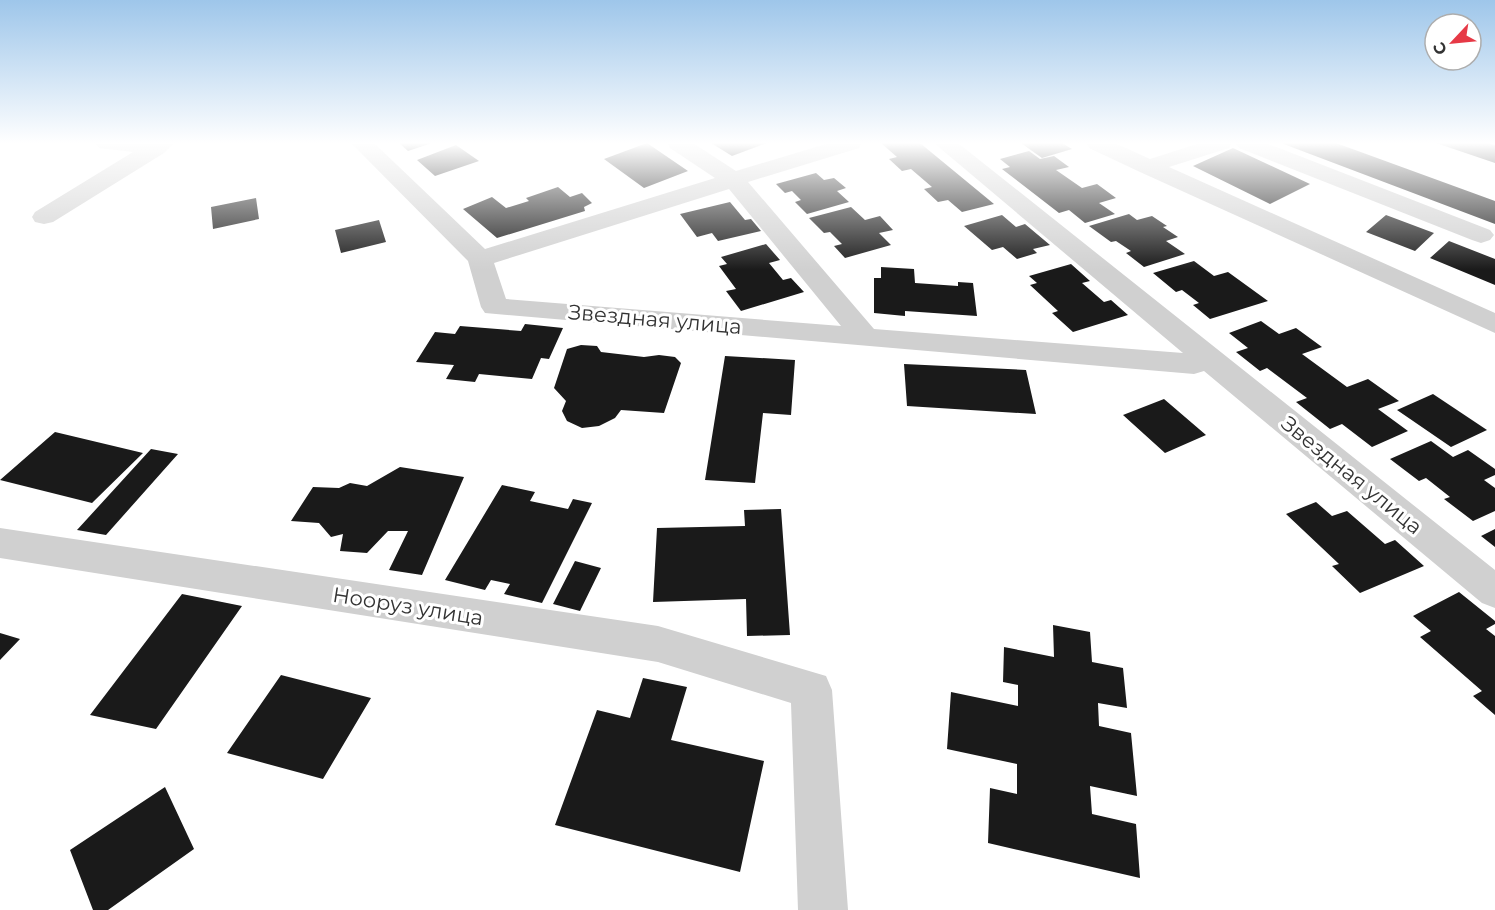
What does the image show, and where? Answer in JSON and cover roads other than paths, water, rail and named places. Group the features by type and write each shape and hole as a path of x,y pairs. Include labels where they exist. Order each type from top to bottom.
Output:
{"street":[{"path":"44,217 95,185"},
{"path":"405,185 480,259 716,185"},
{"path":"739,185 865,336"},
{"name":"Звездная улица","path":"997,185 1495,592"},
{"path":"1189,185 1495,324"},
{"path":"1355,185 1481,235"},
{"name":"Звездная улица","path":"480,259 495,307 1194,364 1209,358"},
{"name":"Нооруз улица","path":"0,543 658,644 812,690 823,910"}]}
